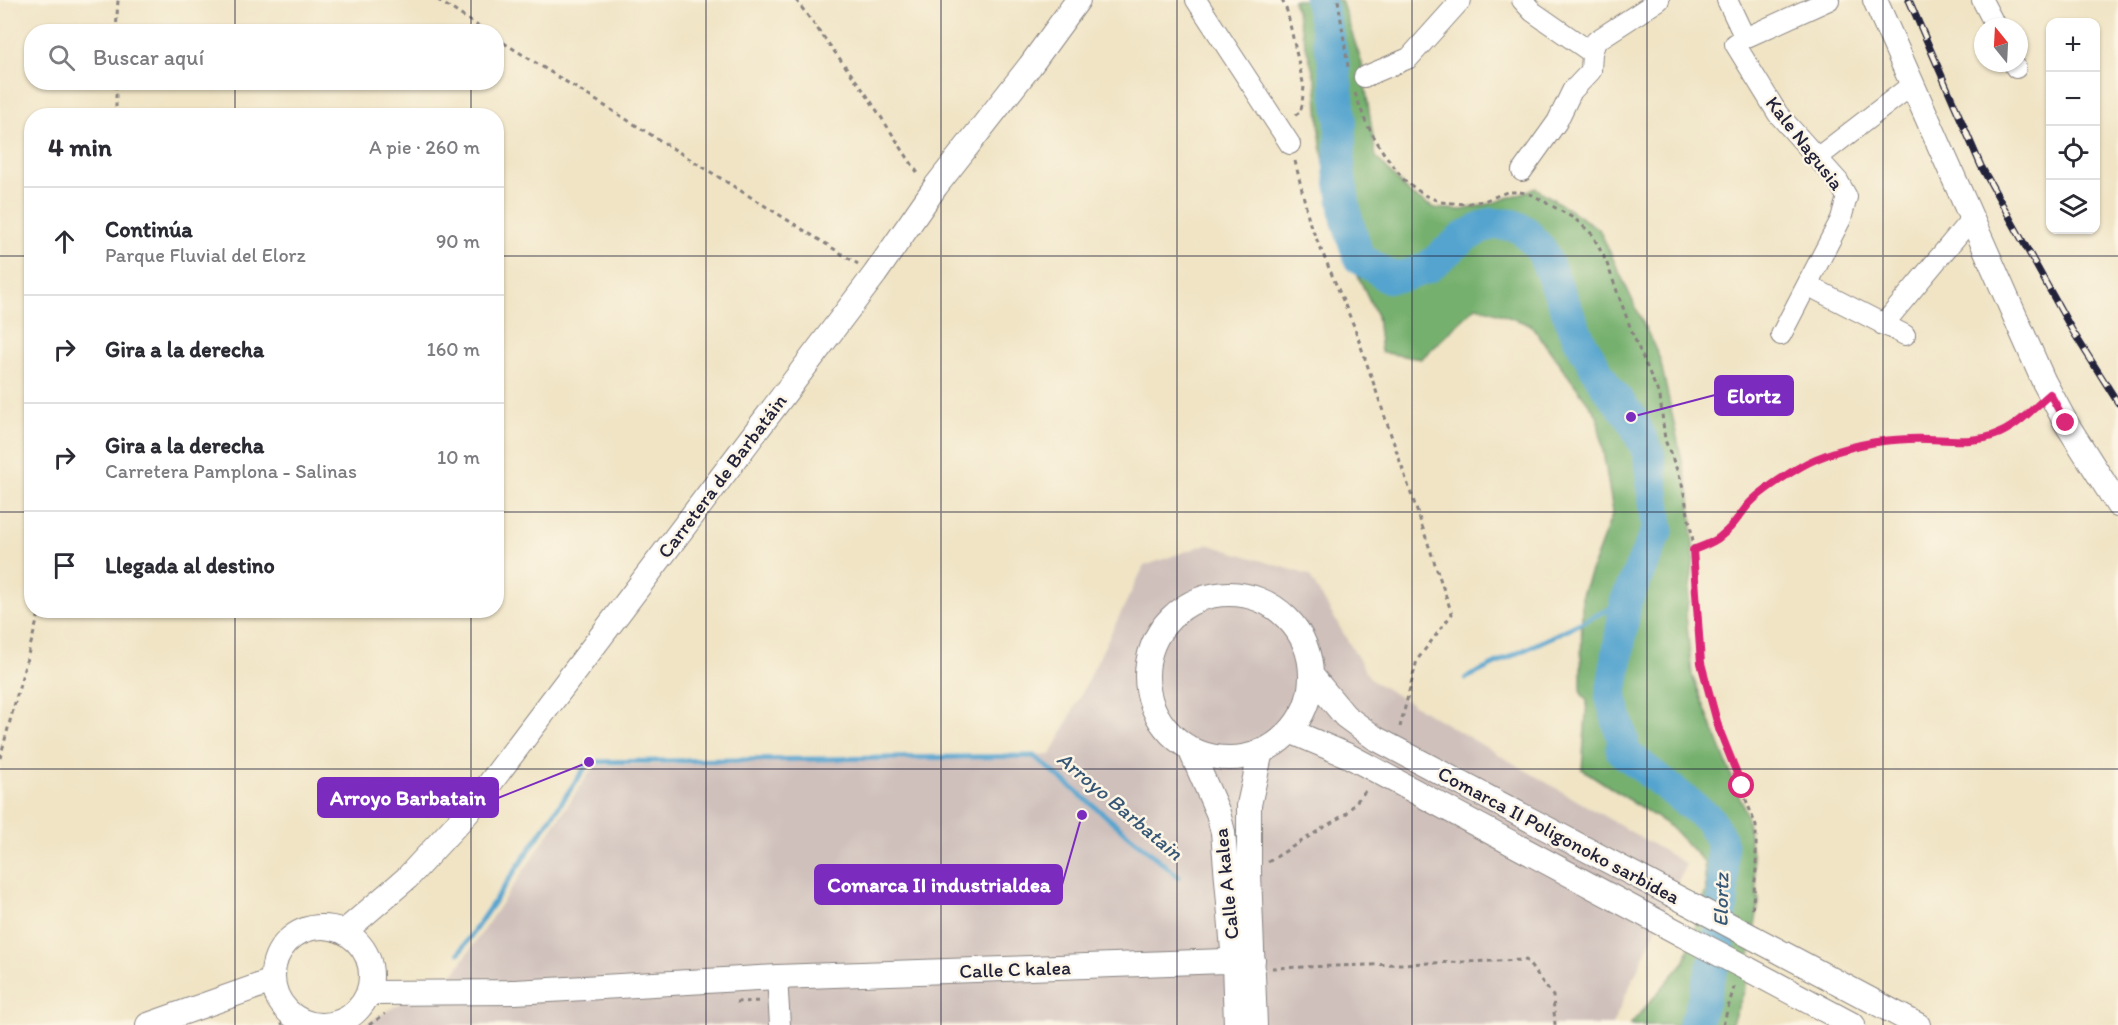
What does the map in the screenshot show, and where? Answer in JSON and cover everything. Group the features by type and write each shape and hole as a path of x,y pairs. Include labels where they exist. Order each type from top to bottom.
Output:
{"street":[{"name":"Carretera de Barbatáin","path":"344,932 407,878 469,811 875,274 936,186 1030,66 1078,0"},
{"path":"1196,0 1285,136"},
{"path":"1356,82 1409,58 1461,0"},
{"path":"1522,0 1533,12 1592,53"},
{"name":"Kale Nagusia","path":"1727,0 1745,38 1735,44 1778,114 1838,181 1847,197 1841,219 1807,285"},
{"path":"1745,38 1829,0"},
{"path":"1875,0 2050,394 2118,505"},
{"path":"1982,0 1991,18"},
{"path":"1522,171 1557,122 1572,91 1591,71 1592,53 1596,41 1654,1"},
{"path":"1817,158 1913,84"},
{"path":"1883,325 1972,218"},
{"path":"1782,335 1807,285 1905,335"},
{"path":"1224,593 1251,596 1275,607 1294,625 1307,649 1311,675 1309,695 1290,731 1277,743 1238,758 1213,757 1190,749 1168,732 1154,711 1146,685 1148,658 1163,626 1175,613 1198,599 1224,593"},
{"name":"Comarca II Poligonoko sarbidea","path":"1311,675 1344,716 1375,738 1688,903 1752,927 1918,1025"},
{"name":"Comarca II Poligonoko sarbidea","path":"1290,731 1349,756 1681,934 1741,975 1854,1025"},
{"name":"Calle A kalea","path":"1190,749 1218,813 1223,832 1255,1025"},
{"name":"Calle A kalea","path":"1236,1025 1249,874 1249,805 1261,751"},
{"path":"315,927 330,927 344,932 357,942 366,955 370,971 370,993 353,1014 339,1022 323,1025 288,1018 276,995 272,981 273,966 278,952 288,940 315,927"},
{"name":"Calle C kalea","path":"370,993 515,992 777,976 1243,961"},
{"path":"777,976 780,1025"},
{"path":"148,1025 272,981"}],"path":[{"path":"116,24 118,0"},
{"path":"438,0 475,24"},
{"path":"796,0 866,94 918,174 936,186"},
{"path":"1282,0 1287,11 1304,87 1300,111 1285,136 1310,224 1354,326 1452,614 1417,660 1400,727"},
{"path":"1338,0 1366,123 1383,152 1404,180 1424,195 1441,202 1464,204 1484,201 1507,192 1533,195 1575,219 1592,234 1606,261 1633,335 1660,397 1665,440 1681,480 1691,529 1701,663 1719,729 1756,826 1752,927"},
{"path":"504,43 875,274"},
{"path":"116,90 116,108"},
{"path":"1693,550 1720,538 1736,523 1749,504 1770,487 1814,460 1847,448 1886,440 1911,438 1978,440 2001,433 2050,394"},
{"path":"0,758 38,618"},
{"path":"1249,874 1347,813 1366,790"},
{"path":"1243,961 1275,969 1526,960 1553,996 1555,1025"},
{"path":"1723,1025 1741,975"}],"shaded area":[{"path":"1207,544 1309,575 1371,680 1686,864 1612,1025 363,1025 455,972 594,766 1051,755 1144,566"}],"green space":[{"path":"1293,0 1341,0 1362,64 1376,157 1411,195 1434,208 1462,210 1493,203 1536,188 1599,229 1660,359 1690,497 1694,560 1686,615 1692,675 1746,813 1759,902 1744,992 1731,1025 1630,1025 1685,961 1706,890 1704,862 1671,827 1582,769 1587,701 1581,693 1582,595 1613,512 1597,415 1531,325 1477,306 1421,359 1381,352 1377,316 1339,236 1321,146 1316,82"}],"waterway":[{"name":"Elortz","path":"1320,0 1333,58 1341,121 1339,170 1347,220 1359,258 1387,277 1404,276 1427,268 1464,237 1490,224 1513,225 1525,231 1542,251 1579,339 1606,386 1631,417 1649,454 1658,529 1626,601 1611,697 1623,740 1622,751 1709,819 1719,836 1722,847 1723,894 1719,946 1698,1017 1693,1025"},
{"name":"Arroyo Barbatain","path":"1466,678 1626,601"},
{"name":"Arroyo Barbatain","path":"459,953 589,762 1034,756 1179,877"}],"railway":[{"path":"1909,0 1981,166 2072,330 2118,403"}],"place":[{"name":"Elortz","path":"1631,417"},
{"name":"Arroyo Barbatain","path":"589,762"},
{"name":"Comarca II industrialdea","path":"1082,815"}],"route":[{"path":"1742,786 1719,729 1701,663 1693,550 1720,538 1736,523 1749,504 1770,487 1814,460 1847,448 1886,440 1911,438 1978,440 2001,433 2050,394 2066,423"}]}
